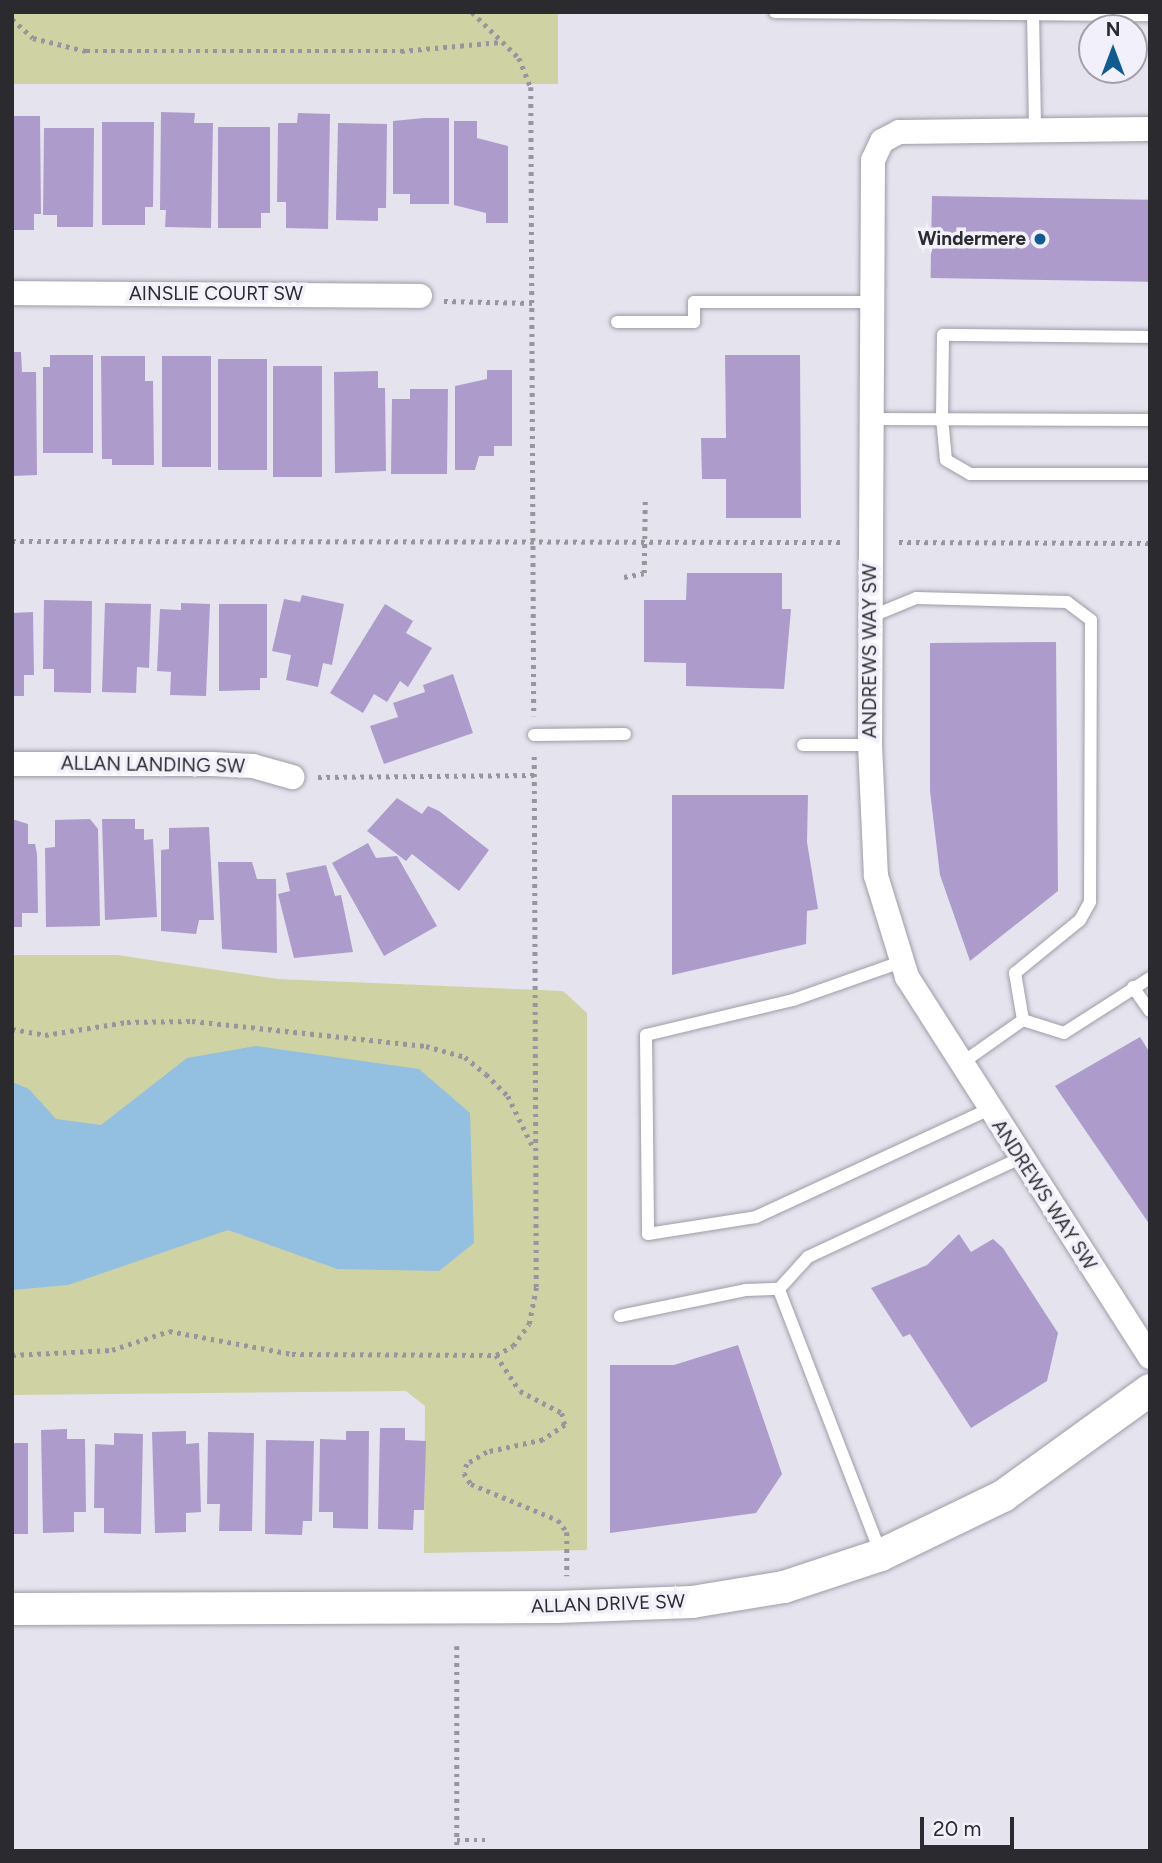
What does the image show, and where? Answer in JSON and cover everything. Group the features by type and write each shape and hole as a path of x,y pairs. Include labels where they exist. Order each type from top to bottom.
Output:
{"street":[{"name":"ANDREWS WAY SW","path":"1150,129 899,132 882,141 873,160 870,542 870,745 876,876 901,962 959,1065 1150,1357"},
{"name":"AINSLIE COURT SW","path":"12,293 420,296"},
{"name":"ALLAN LANDING SW","path":"12,764 212,764 253,766 292,777"},
{"name":"ALLAN DRIVE SW","path":"12,1609 557,1607 692,1602 784,1587 881,1555 1003,1496 1150,1390"}],"lane":[{"path":"775,12 1150,15"},
{"path":"1033,15 1035,130"},
{"path":"617,322 694,322 694,302 871,302"},
{"path":"1150,337 943,335 942,418 946,460 970,474 1150,474"},
{"path":"871,419 1150,419"},
{"path":"870,617 916,598 1068,602 1091,620 1090,902 1080,920 1015,973 1023,1020"},
{"path":"534,735 625,734"},
{"path":"803,745 870,745"},
{"path":"901,962 793,1000 646,1035 648,1234 756,1217 988,1110"},
{"path":"1023,1020 1064,1033 1150,978"},
{"path":"1133,987 1150,1011"},
{"path":"959,1065 1023,1020"},
{"path":"620,1316 746,1290 779,1289 808,1257 1020,1158"},
{"path":"779,1289 881,1555"}],"path":[{"path":"12,1355 112,1350 169,1331 292,1354 496,1355 524,1333 534,1307 532,1145 535,303 531,87 529,73 503,42 472,12"},
{"path":"12,19 33,38 86,51 401,51 483,40 503,42"},
{"path":"420,296 441,301 535,303"},
{"path":"624,577 644,573 645,500"},
{"path":"12,541 535,539 644,543 1150,543"},
{"path":"292,777 534,775"},
{"path":"12,1030 46,1035 127,1022 192,1021 426,1046 465,1057 486,1074 508,1096 532,1145"},
{"path":"496,1355 520,1391 562,1413 565,1425 543,1440 487,1452 467,1464 464,1473 471,1484 546,1511 567,1532 566,1588 557,1607"},
{"path":"457,1646 457,1851"},
{"path":"457,1840 485,1840"}],"green space":[{"path":"12,12 558,12 558,84 12,84"},
{"path":"12,955 117,955 278,979 563,991 587,1013 587,1550 424,1553 425,1406 406,1391 12,1395"}],"water":[{"path":"256,1046 419,1069 470,1113 474,1243 439,1271 337,1269 228,1230 68,1285 12,1290 12,1082 29,1089 56,1119 101,1125 187,1058"}],"building":[{"path":"161,112 195,113 194,123 213,123 211,228 165,227 166,210 160,210"},
{"path":"298,113 330,114 328,229 286,228 286,202 277,202 278,123 297,123"},
{"path":"12,116 40,116 41,214 34,214 34,230 12,230"},
{"path":"449,118 449,204 410,204 410,194 393,194 393,121"},
{"path":"454,121 477,121 477,138 508,146 508,223 486,223 486,213 454,205"},
{"path":"102,122 154,122 153,207 145,207 145,225 102,225"},
{"path":"338,123 387,124 386,208 378,208 378,221 336,220"},
{"path":"218,127 270,127 270,213 261,213 261,228 218,228"},
{"path":"44,128 94,128 93,227 57,227 57,215 43,215"},
{"name":"Windermere","path":"932,196 1150,200 1149,282 931,278"},
{"path":"12,352 21,352 22,372 36,372 37,475 12,476"},
{"path":"50,355 93,355 93,453 43,453 43,367 50,367"},
{"path":"725,355 800,355 801,518 726,518 726,479 702,479 701,438 726,438"},
{"path":"101,356 145,356 145,381 153,381 154,465 112,465 112,459 102,459"},
{"path":"162,356 211,356 211,467 162,467"},
{"path":"218,359 267,359 267,470 218,470"},
{"path":"273,366 322,366 322,477 273,477"},
{"path":"487,370 512,370 512,446 494,446 494,456 479,456 475,470 455,470 455,386 487,379"},
{"path":"378,371 378,388 385,388 386,471 335,473 334,372"},
{"path":"410,389 448,389 447,474 391,474 392,399 410,399"},
{"path":"687,573 782,573 782,609 791,609 784,689 686,686 686,663 644,662 644,600 686,600"},
{"path":"302,595 344,604 332,665 323,663 318,687 286,680 291,655 272,651 284,599 300,602"},
{"path":"44,600 92,601 91,693 54,692 54,669 43,669"},
{"path":"105,603 151,604 149,668 137,667 136,693 102,692"},
{"path":"181,603 210,604 206,696 170,695 171,672 157,671 160,609 181,610"},
{"path":"219,604 267,604 267,678 260,678 260,690 219,691"},
{"path":"385,604 413,621 406,633 432,648 408,687 400,681 387,702 374,694 363,713 330,693"},
{"path":"33,612 34,675 24,675 24,696 12,696 12,613"},
{"path":"1056,642 1058,891 970,961 940,875 930,791 930,643"},
{"path":"453,674 473,733 384,764 370,726 398,717 393,703 425,692 423,685"},
{"path":"672,795 808,795 807,842 818,909 807,911 806,944 672,975"},
{"path":"397,798 422,814 428,806 439,811 489,850 459,891 412,854 406,861 367,831"},
{"path":"12,819 28,824 28,844 35,844 37,854 38,913 22,913 22,927 12,927"},
{"path":"90,819 98,829 100,926 46,927 45,848 55,847 55,820"},
{"path":"102,819 135,819 135,829 144,829 144,840 153,839 157,917 105,920"},
{"path":"209,827 214,920 199,920 196,934 161,931 161,850 169,849 169,828"},
{"path":"368,843 376,858 397,856 437,926 384,956 332,863"},
{"path":"218,862 252,862 257,879 276,879 277,953 222,949"},
{"path":"326,865 335,896 341,895 353,952 294,958 278,894 290,891 286,873"},
{"path":"1140,1037 1150,1053 1150,1225 1055,1086"},
{"path":"959,1234 971,1252 993,1239 1003,1248 1058,1333 1047,1381 971,1428 910,1334 903,1337 871,1288 927,1265"},
{"path":"738,1345 782,1474 756,1513 610,1533 610,1365 674,1365"},
{"path":"380,1428 405,1428 405,1440 426,1441 424,1510 414,1510 413,1530 378,1529"},
{"path":"67,1429 67,1439 85,1439 86,1512 74,1512 74,1532 43,1533 41,1430"},
{"path":"186,1431 186,1444 199,1443 201,1512 186,1513 186,1532 155,1533 152,1432"},
{"path":"346,1431 369,1431 368,1529 333,1528 333,1512 319,1512 320,1439 346,1440"},
{"path":"208,1432 254,1433 252,1531 219,1531 220,1504 207,1504"},
{"path":"114,1433 143,1434 141,1534 104,1533 104,1508 94,1508 95,1444 114,1445"},
{"path":"266,1440 314,1441 312,1521 303,1521 302,1535 265,1534"},
{"path":"12,1443 28,1443 28,1534 12,1534"}],"place":[{"name":"Windermere","path":"1040,239"}]}
